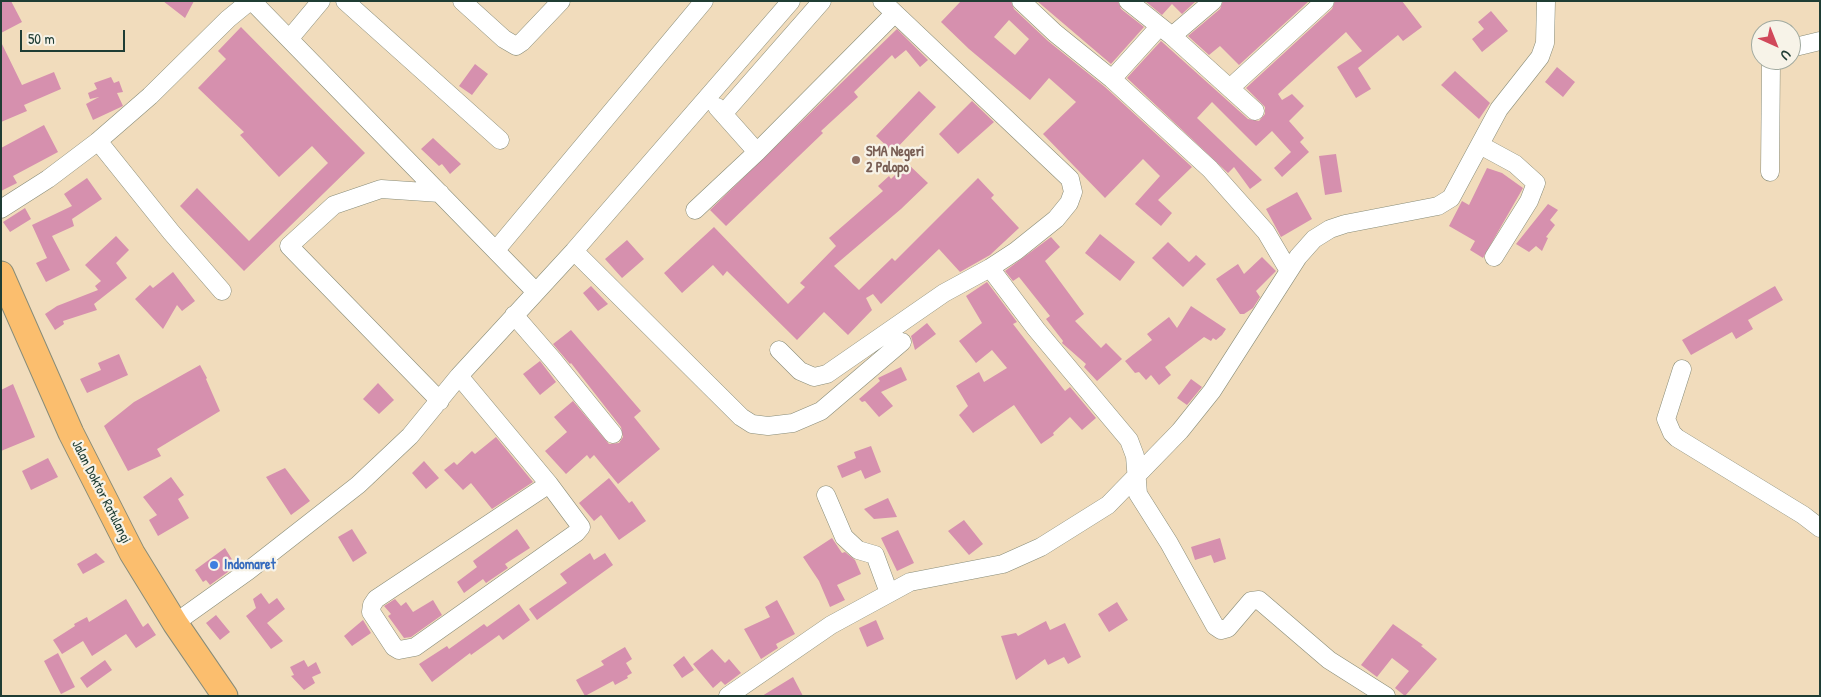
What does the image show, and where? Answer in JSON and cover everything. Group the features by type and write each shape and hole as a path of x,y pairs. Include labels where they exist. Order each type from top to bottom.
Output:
{"highway":[{"name":"Jalan Doktor Ratulangi","path":"1,274 71,433 132,553 175,623 225,696"}],"street":[{"path":"1,209 48,178 98,141 150,96 228,20 251,1 290,38 536,291"},
{"path":"290,38 321,1"},
{"path":"345,1 500,140"},
{"path":"469,3 504,39 516,46 561,1"},
{"path":"496,250 704,1"},
{"path":"175,623 248,571 358,485 410,436 459,376 574,251 791,1"},
{"path":"723,114 822,1"},
{"path":"779,350 800,371 814,377 827,374 944,293 990,268 1056,219 1069,203 1073,185 1070,179 882,1"},
{"path":"1021,1 1055,34 1112,79 1210,169 1266,232 1289,271"},
{"path":"1128,1 1166,31 1255,111"},
{"path":"1112,79 1166,31 1213,1"},
{"path":"1230,88 1326,1"},
{"path":"728,696 831,625 910,582 1003,564 1041,547 1108,505 1180,432 1212,392 1305,248 1330,229 1345,224 1404,214 1444,203 1454,194 1499,109 1540,58 1544,43 1546,1"},
{"path":"695,210 757,152 894,14"},
{"path":"1801,46 1820,41"},
{"path":"1770,172 1771,70"},
{"path":"708,97 757,152"},
{"path":"98,141 171,232 222,291"},
{"path":"1480,145 1515,164 1536,184 1529,201 1494,257"},
{"path":"440,193 381,189 334,205 289,246 440,400"},
{"path":"574,251 741,417 752,424 768,426 793,423 821,411 902,342"},
{"path":"990,268 1036,329 1134,447 1141,499 1169,543 1215,626 1221,630 1228,628 1251,601 1259,600 1329,660 1386,696"},
{"path":"514,315 613,434"},
{"path":"1682,369 1666,419 1672,433 1677,438 1803,515 1820,528"},
{"path":"459,376 549,484 581,524 580,530 415,647 399,650 394,647 371,612 372,604 376,599 549,484"},
{"path":"826,495 844,537 858,550 875,555 889,593"}],"building":[{"path":"1,1 11,1 22,22 1,33"},
{"path":"163,1 194,1 185,18"},
{"path":"961,1 1011,1 1014,9 1048,41 1105,87 1192,167 1158,200 1172,213 1161,226 1135,204 1160,176 1143,159 1105,198 1043,134 1076,102 1049,78 1030,100 969,49 941,22","holes":["1009,20 1029,39 1015,55 994,37"]},
{"path":"1037,1 1118,1 1121,9 1144,27 1111,64"},
{"path":"1145,1 1196,1 1182,14 1172,4 1162,15"},
{"path":"1223,1 1309,1 1239,65 1220,46 1209,55 1188,36 1220,9"},
{"path":"1335,1 1402,1 1422,27 1403,41 1398,35 1358,68 1371,89 1356,98 1337,67 1362,51 1346,32 1278,94 1282,100 1292,94 1304,106 1289,121 1304,138 1300,142 1309,152 1282,177 1274,168 1291,152 1272,131 1256,146 1212,102 1197,118 1262,180 1250,189 1234,167 1228,173 1127,78 1161,41 1248,119 1259,121 1265,114 1265,107 1246,88 1332,9"},
{"path":"1491,11 1508,31 1482,52 1472,39 1484,29 1478,22"},
{"path":"241,27 365,153 244,271 180,206 197,188 249,241 328,163 312,146 279,177 240,135 244,132 198,88 226,59 218,51"},
{"path":"897,29 928,60 920,67 906,50 895,59 892,55 854,92 858,97 821,131 823,133 726,226 710,210"},
{"path":"1,42 22,85 54,72 61,89 24,105 27,111 1,122"},
{"path":"475,64 488,74 472,95 459,86"},
{"path":"1557,67 1575,82 1563,97 1545,82"},
{"path":"1455,71 1490,103 1479,119 1441,85"},
{"path":"111,77 114,83 119,81 123,92 117,93 123,106 93,120 86,104 99,97 90,99 88,93 97,89 94,83"},
{"path":"919,91 936,107 893,152 876,136"},
{"path":"972,101 994,122 958,154 939,134"},
{"path":"44,125 58,152 13,176 17,183 1,191 1,148"},
{"path":"433,138 461,164 450,174 442,164 439,166 421,149"},
{"path":"1336,154 1342,192 1325,195 1319,156"},
{"path":"907,163 928,183 901,209 834,266 859,290 892,258 895,261 978,178 994,195 991,198 1019,228 990,255 960,272 939,249 881,304 873,294 866,298 872,310 848,335 824,312 797,340 727,271 723,276 713,265 682,293 664,273 714,227 788,304 805,287 800,283 836,246 829,238 883,191 878,186 889,176 891,179"},
{"path":"1487,168 1502,173 1523,188 1483,258 1470,250 1475,241 1449,226 1462,201 1469,205"},
{"path":"87,178 102,199 72,219 74,226 52,236 70,270 46,282 36,263 47,258 32,225 72,206 64,194"},
{"path":"1297,192 1312,219 1281,237 1266,209"},
{"path":"1548,204 1558,210 1550,220 1555,225 1546,237 1548,238 1542,251 1536,246 1529,252 1516,244"},
{"path":"25,208 31,219 10,232 3,222"},
{"path":"1100,234 1135,262 1120,281 1085,253"},
{"path":"116,236 129,250 116,263 127,278 94,304 97,310 63,321 64,324 55,330 45,314 57,306 98,290 95,286 101,281 85,265"},
{"path":"1051,237 1060,247 1045,261 1084,314 1075,321 1101,348 1106,343 1122,359 1097,381 1084,367 1086,364 1062,343 1063,341 1046,319 1050,316 1019,277 1013,281 1005,271"},
{"path":"627,240 644,259 622,278 605,259"},
{"path":"1168,242 1189,262 1196,255 1206,264 1183,287 1152,258"},
{"path":"1262,257 1276,271 1256,291 1260,297 1253,308 1244,314 1240,314 1216,279 1238,264 1244,274"},
{"path":"173,272 195,301 182,311 177,305 163,329 135,299 150,285 153,288"},
{"path":"987,282 1017,322 1013,324 1065,391 1070,387 1096,418 1082,430 1070,417 1053,433 1054,435 1041,444 1014,405 973,433 959,415 968,406 956,386 979,372 984,382 1007,368 992,350 976,363 959,341 982,323 966,296"},
{"path":"591,286 608,304 598,311 583,293"},
{"path":"1775,286 1783,300 1748,320 1753,329 1736,339 1732,332 1691,355 1682,340"},
{"path":"1191,306 1226,329 1222,335 1216,340 1213,338 1211,341 1204,337 1165,367 1171,375 1159,385 1151,375 1146,380 1139,372 1135,373 1125,361 1152,340 1147,334 1169,317 1177,328"},
{"path":"927,323 936,334 915,350 911,336"},
{"path":"571,330 641,411 634,417 660,449 618,484 594,455 590,459 587,455 566,474 545,451 567,432 554,417 573,401 609,444 619,443 623,437 621,427 571,363 553,344"},
{"path":"119,354 128,375 87,393 80,379 101,370 98,363"},
{"path":"540,361 556,382 540,395 523,374"},
{"path":"200,365 220,411 157,449 161,456 128,471 104,426 134,402"},
{"path":"901,367 907,380 881,392 893,406 879,417 865,401 862,402 859,399 880,381 878,378"},
{"path":"1191,379 1202,387 1187,405 1177,398"},
{"path":"378,383 394,400 379,414 363,399"},
{"path":"13,384 35,437 1,451 1,390"},
{"path":"496,437 533,482 492,509 471,483 463,490 444,470 454,462 457,465 472,451 475,454"},
{"path":"871,446 881,472 865,479 861,470 842,478 837,466 856,458 854,452"},
{"path":"48,458 58,477 31,490 22,471"},
{"path":"424,461 439,478 426,489 412,473"},
{"path":"285,468 310,501 291,515 266,477"},
{"path":"171,477 184,495 178,499 189,518 158,536 149,520 157,515 143,497"},
{"path":"609,478 629,503 632,501 646,521 619,540 601,515 594,521 579,503"},
{"path":"888,498 897,517 874,519 864,509"},
{"path":"964,520 983,544 969,555 948,531"},
{"path":"352,529 367,553 353,562 338,537"},
{"path":"517,529 530,548 505,564 508,568 486,583 483,579 464,593 457,582 477,567 473,561"},
{"path":"898,530 914,563 897,571 881,538"},
{"path":"832,538 842,553 845,552 855,560 861,574 837,585 845,600 830,607 819,581 803,557"},
{"path":"1220,538 1226,559 1214,563 1211,555 1195,560 1191,547"},
{"path":"225,548 236,566 210,585 206,580 203,582 195,570"},
{"path":"96,553 105,562 83,574 77,564"},
{"path":"590,553 594,560 605,553 613,565 537,620 529,609 567,583 560,574"},
{"path":"261,593 269,604 277,598 285,609 267,623 283,641 271,649 246,616 256,608 253,599"},
{"path":"126,599 143,627 148,623 156,635 136,648 126,634 92,656 83,641 62,654 53,640 75,626 74,624 87,617 89,622"},
{"path":"395,599 401,606 406,602 413,612 433,600 442,615 411,637 404,638 388,616 391,614 384,606"},
{"path":"777,600 795,634 776,644 778,648 761,659 744,629 770,617 765,607"},
{"path":"1117,602 1128,620 1109,632 1098,614"},
{"path":"519,604 530,620 503,640 499,635 471,655 470,653 432,682 419,664 447,646 449,649 484,624 487,627"},
{"path":"216,615 230,632 220,640 206,623"},
{"path":"363,620 371,633 352,646 344,636"},
{"path":"876,620 884,639 867,647 859,628"},
{"path":"1046,621 1050,630 1065,623 1081,657 1068,664 1064,657 1048,665 1045,659 1016,680 1001,636 1016,633 1018,636"},
{"path":"1393,624 1423,645 1421,646 1437,659 1405,696 1395,688 1409,671 1392,658 1377,677 1361,665"},
{"path":"625,647 632,659 626,663 632,673 627,676 628,678 615,685 613,681 585,696 576,680 604,665 601,661"},
{"path":"712,649 725,663 729,659 741,673 725,685 721,681 713,688 693,664"},
{"path":"58,653 75,687 61,694 44,661"},
{"path":"684,656 694,670 682,678 673,665"},
{"path":"105,660 112,670 87,688 80,678"},
{"path":"304,660 308,667 316,662 321,673 312,677 315,683 304,690 291,676 294,675 290,667"},
{"path":"793,677 803,696 762,696"}],"place":[{"name":"SMA Negeri 2 Palopo","path":"856,160"},
{"name":"Indomaret","path":"214,565"}]}
